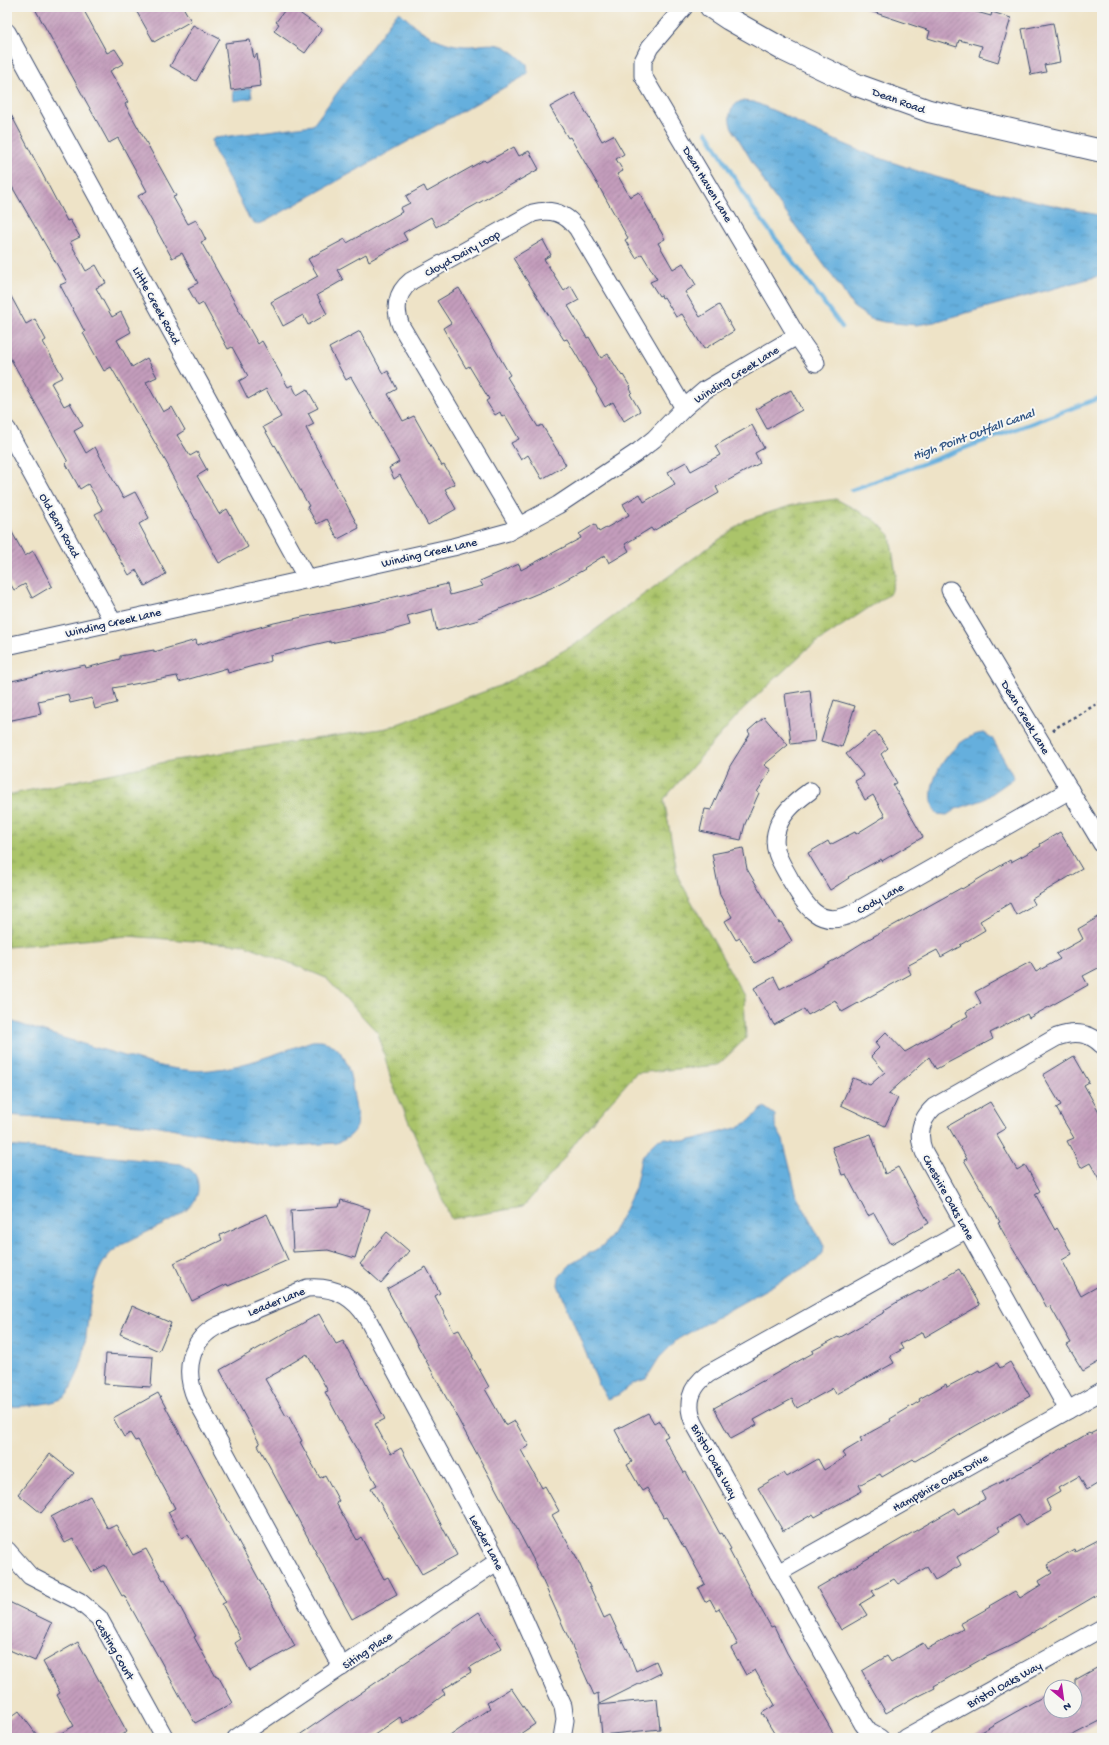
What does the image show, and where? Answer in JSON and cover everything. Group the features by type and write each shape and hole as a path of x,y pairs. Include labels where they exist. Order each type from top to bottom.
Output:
{"street":[{"name":"Dean Haven Lane","path":"684,7 647,51 643,61 643,76 797,336 816,363"},
{"name":"Dean Road","path":"711,7 729,19 784,50 857,85 929,111 1005,130 1102,151"},
{"name":"Little Creek Road","path":"7,32 307,579"},
{"name":"Cloyd Dairy Loop","path":"519,526 401,326 397,315 397,300 402,290 411,281 533,213 543,211 558,213 568,218 577,228 684,408"},
{"name":"Winding Creek Lane","path":"7,646 497,536 558,505 639,451 654,439 684,408 705,390 797,336"},
{"name":"Old Barn Road","path":"7,429 113,622"},
{"name":"Dean Creek Lane","path":"950,590 1102,844"},
{"name":"Cody Lane","path":"810,791 795,802 783,817 776,834 775,850 778,859 807,907 822,916 837,918 851,914 1070,790"},
{"name":"Cheshire Oaks Lane","path":"1068,1410 966,1229 921,1145 920,1130 924,1117 940,1103 1064,1034 1080,1033 1087,1035 1102,1045"},
{"name":"Bristol Oaks Way","path":"880,1738 869,1732 863,1724 693,1421 690,1404 692,1391 699,1381 708,1374 966,1229"},
{"name":"Leader Lane","path":"342,1667 193,1392 189,1373 191,1356 198,1342 213,1328 307,1288 326,1288 347,1295 360,1308 366,1318 498,1561 561,1701 565,1720 562,1738"},
{"name":"Hampshire Oaks Drive","path":"778,1573 1102,1391"},
{"name":"Casting Court","path":"7,1550 30,1576 80,1601 99,1618 165,1738"},
{"name":"Siting Place","path":"236,1738 498,1561"},
{"name":"Bristol Oaks Way","path":"905,1738 1102,1628"}],"path":[{"path":"1044,746 1057,727 1102,701"}],"green space":[{"path":"836,499 875,520 890,535 896,575 891,593 807,649 742,710 664,799 678,877 744,996 746,1038 718,1065 636,1073 580,1136 555,1170 523,1207 451,1219 392,1083 378,1033 326,978 246,945 127,936 7,947 7,795 175,760 387,728 502,685 577,643 746,520 793,505"}],"water":[{"path":"397,13 401,13 424,32 441,41 461,46 501,45 514,53 527,64 528,73 266,221 259,224 253,222 249,218 213,148 212,140 215,138 313,125"},
{"path":"251,88 252,98 234,101 233,91"},
{"path":"741,101 754,102 786,116 809,129 868,154 935,177 985,190 1102,216 1102,275 934,322 916,325 884,322 871,319 853,307 841,288 769,190 732,128 730,124 730,112 737,103"},
{"path":"984,733 992,738 1014,778 983,800 956,809 947,815 937,814 932,803 932,790 935,777 942,764 950,752 961,743 972,736"},
{"path":"7,1020 140,1061 175,1069 198,1071 236,1066 312,1041 324,1042 333,1045 340,1051 345,1059 351,1078 357,1116 357,1126 354,1132 348,1137 336,1143 277,1147 153,1125 7,1115"},
{"path":"764,1107 775,1115 775,1126 783,1140 797,1196 824,1246 823,1253 816,1261 678,1339 659,1358 646,1379 634,1383 618,1395 607,1399 599,1385 558,1285 559,1277 571,1264 604,1245 610,1237 635,1188 641,1159 657,1140 666,1138 687,1141 736,1128 748,1122"},
{"path":"7,1146 181,1164 193,1172 197,1178 198,1186 196,1198 188,1208 162,1225 132,1239 119,1247 109,1255 102,1264 97,1275 90,1300 84,1351 80,1368 67,1395 61,1399 49,1403 7,1407"}],"building":[{"path":"34,7 82,7 107,53 115,49 124,63 110,71 128,102 125,104 176,196 173,197 188,224 196,220 206,240 201,242 258,344 262,341 288,387 292,385 297,395 307,389 318,408 308,413 314,424 306,428 359,528 338,539 327,519 317,524 307,507 309,506 275,445 274,446 263,427 281,417 266,389 248,399 239,381 248,376 232,347 228,349 203,303 198,306 188,288 198,283 182,253 172,258 138,196 147,191 118,138 109,143"},
{"path":"134,7 183,7 191,21 154,42"},
{"path":"287,7 291,7 322,29 305,53 274,31 279,24 276,22"},
{"path":"865,7 958,7 991,16 992,12 1011,18 998,62 979,56 982,46 959,40 957,47 928,38 930,31 864,9"},
{"path":"1053,23 1060,62 1044,65 1046,72 1031,75 1022,29"},
{"path":"193,25 220,39 196,81 170,66"},
{"path":"250,40 254,58 257,54 261,86 231,90 225,43"},
{"path":"575,93 602,141 613,135 624,154 616,159 623,171 617,174 630,197 639,192 665,239 658,243 673,269 683,263 696,285 685,292 700,317 719,305 734,331 704,349 682,314 676,317 664,297 662,298 661,295 659,296 650,282 657,279 642,254 636,258 625,240 628,238 598,185 570,137 568,138 550,107"},
{"path":"7,107 67,221 70,220 80,237 70,242 86,271 96,265 106,283 96,288 112,317 121,312 131,332 117,340 132,367 147,358 157,377 146,382 163,412 172,407 185,430 177,435 190,456 197,452 207,470 197,476 219,514 227,509 248,547 219,563 168,468 169,467 111,367 104,371 83,333 85,332 60,285 67,282 7,178"},
{"path":"514,147 519,156 529,151 539,169 436,227 431,217 403,233 407,240 369,261 366,254 337,270 343,280 317,295 327,314 308,325 303,315 283,326 271,302 318,276 308,259 345,239 347,243 402,212 400,208 410,203 406,196 424,186 427,192 484,160 486,162"},
{"path":"543,240 551,255 544,259 564,291 571,286 579,300 568,306 587,338 589,337 601,358 608,354 631,388 630,389 632,392 630,394 640,411 624,421 613,402 605,407 596,391 597,390 567,339 564,340 513,258"},
{"path":"459,288 510,375 507,377 538,427 542,425 566,465 542,479 528,455 521,460 511,443 519,439 505,415 502,417 500,412 495,415 486,401 489,399 469,366 466,368 443,328 451,323 437,301"},
{"path":"7,289 26,324 35,319 46,340 43,342 63,377 51,383 64,406 70,403 83,426 74,431 86,453 95,447 123,498 135,492 149,518 139,524 166,574 145,586 136,570 129,575 95,514 103,510 88,484 80,489 66,464 68,462 7,352"},
{"path":"360,331 383,374 388,371 397,389 388,394 403,421 414,416 442,466 444,465 455,484 445,489 456,509 428,525 400,475 394,479 389,468 399,462 351,377 346,380 329,348"},
{"path":"791,390 802,410 767,429 756,409"},
{"path":"752,425 764,448 755,453 760,463 716,487 719,493 653,531 651,528 625,544 629,551 609,563 605,555 584,568 585,569 551,588 478,618 479,620 437,631 432,609 407,616 410,625 385,632 330,643 330,641 270,655 271,661 228,673 227,668 179,682 177,676 113,688 117,703 95,709 92,698 70,703 68,694 38,701 41,714 7,721 7,682 85,665 86,668 120,659 120,656 154,650 154,652 196,640 197,645 274,623 374,602 447,584 450,595 483,586 480,581 519,564 521,570 581,538 579,534 595,524 599,532 629,515 623,504 640,494 644,502 675,484 668,472 686,462 691,471 720,455 715,446"},
{"path":"7,523 25,556 33,551 52,586 32,598 25,584 14,590 7,578"},
{"path":"810,690 815,741 791,744 785,694"},
{"path":"834,700 855,706 842,747 821,741"},
{"path":"764,717 788,745 764,765 771,770 757,792 759,793 745,824 741,840 700,831 705,809 711,810 730,766 750,734 748,731"},
{"path":"875,731 888,748 881,754 897,783 893,785 923,837 882,861 881,859 848,877 849,878 830,890 808,853 828,841 830,845 855,832 856,834 885,816 873,795 865,800 855,781 864,776 846,754"},
{"path":"1060,832 1082,869 1032,899 1035,904 1016,915 1010,903 980,921 985,930 960,945 961,946 941,957 937,950 907,966 911,974 842,1012 835,1000 808,1015 804,1009 774,1025 754,988 774,977 780,989 961,888 962,889 1010,860 1011,862 1041,846 1040,844"},
{"path":"743,848 747,869 779,923 781,922 792,941 755,963 740,938 736,940 725,921 732,917 720,895 712,854"},
{"path":"1102,915 1102,966 1083,976 1088,985 1029,1018 1027,1014 990,1033 993,1039 936,1069 929,1057 888,1094 898,1098 885,1126 841,1105 853,1078 870,1085 885,1072 871,1056 879,1048 875,1043 886,1032 905,1052 968,1016 966,1012 981,1003 975,992 1030,962 1036,972 1060,959 1056,954 1083,939 1078,929"},
{"path":"1074,1056 1089,1082 1084,1085 1102,1117 1102,1184 1090,1163 1081,1168 1067,1141 1074,1138 1056,1108 1061,1105 1043,1075"},
{"path":"990,1102 1006,1128 996,1134 1017,1170 1025,1165 1040,1191 1035,1194 1055,1230 1057,1228 1072,1254 1062,1260 1081,1296 1102,1284 1102,1360 1083,1371 1067,1345 1071,1343 1050,1306 1047,1308 998,1223 1000,1222 964,1160 967,1159 948,1126"},
{"path":"871,1134 885,1174 898,1167 929,1223 891,1244 874,1213 868,1216 846,1174 842,1175 832,1147"},
{"path":"341,1200 370,1209 355,1258 328,1250 293,1252 291,1210 339,1207"},
{"path":"267,1214 288,1260 228,1286 227,1284 192,1301 174,1263 222,1240 220,1235"},
{"path":"387,1232 409,1251 381,1283 360,1264"},
{"path":"426,1267 440,1293 435,1296 454,1332 459,1330 489,1387 485,1389 506,1426 515,1421 529,1446 521,1450 542,1488 545,1486 559,1511 552,1515 575,1554 604,1618 610,1615 626,1649 627,1648 636,1671 656,1661 661,1673 599,1704 598,1693 594,1695 533,1559 387,1289"},
{"path":"959,1269 980,1305 925,1337 923,1332 900,1344 903,1349 890,1356 894,1363 867,1378 836,1394 833,1388 797,1408 792,1399 754,1420 757,1425 731,1439 714,1408 813,1353 812,1351 838,1337 839,1338 885,1312 884,1310 899,1301 919,1291 920,1292"},
{"path":"132,1306 171,1323 159,1351 120,1334"},
{"path":"319,1314 336,1344 343,1341 385,1419 375,1424 391,1454 401,1448 457,1555 422,1574 371,1488 377,1485 341,1422 325,1392 328,1391 307,1354 265,1379 286,1416 288,1415 302,1441 300,1442 320,1478 325,1475 339,1501 336,1503 357,1540 361,1537 384,1579 388,1577 397,1594 352,1619 258,1445 260,1444 220,1370"},
{"path":"106,1354 153,1357 151,1387 104,1384"},
{"path":"1010,1362 1030,1396 915,1461 913,1459 882,1477 880,1474 859,1485 862,1491 815,1517 813,1514 783,1531 758,1488 784,1473 787,1477 818,1459 824,1470 845,1457 842,1453 862,1441 860,1438 891,1421 890,1419 920,1401 919,1399 946,1384 947,1387 979,1370 980,1372 997,1363 1000,1368"},
{"path":"158,1393 295,1646 250,1671 235,1643 241,1639 222,1604 226,1602 188,1535 182,1538 168,1512 175,1508 138,1440 135,1441 130,1433 124,1437 113,1418"},
{"path":"648,1413 654,1423 659,1420 668,1436 664,1438 684,1473 686,1472 720,1534 722,1533 731,1549 729,1550 754,1597 771,1627 774,1626 787,1653 836,1738 777,1738 762,1713 775,1705 755,1670 746,1675 731,1648 738,1645 719,1608 716,1610 710,1599 705,1602 698,1588 705,1584 685,1547 684,1548 667,1517 664,1518 647,1488 642,1491 627,1465 632,1462 615,1430"},
{"path":"1102,1428 1102,1481 1087,1490 1079,1476 1058,1488 1060,1492 1046,1500 1051,1511 1025,1525 1019,1515 998,1527 1000,1531 957,1557 961,1565 935,1580 927,1567 898,1584 894,1579 872,1591 875,1595 860,1604 867,1615 841,1630 817,1588 955,1508 958,1514 985,1499 981,1492 1029,1468 1089,1433 1090,1434"},
{"path":"50,1454 74,1473 41,1513 18,1494"},
{"path":"90,1496 108,1529 116,1525 133,1555 146,1549 163,1580 165,1579 216,1677 218,1676 233,1703 195,1723 124,1595 122,1596 105,1565 92,1572 73,1539 65,1543 51,1517"},
{"path":"1102,1538 1102,1592 1012,1645 980,1660 934,1686 935,1688 919,1696 918,1695 886,1713 862,1671 887,1656 891,1662 923,1643 927,1649 963,1629 960,1624 1015,1591 1020,1598 1041,1585 1039,1581 1052,1573 1047,1565 1074,1549 1075,1552"},
{"path":"7,1601 52,1623 35,1661 7,1649"},
{"path":"479,1612 502,1648 469,1668 471,1672 442,1690 445,1694 421,1712 403,1723 400,1717 370,1738 295,1738"},
{"path":"78,1642 127,1732 115,1738 52,1738 74,1726 57,1695 60,1693 43,1662"},
{"path":"1102,1665 1102,1720 1067,1738 970,1738 1043,1697 1043,1719 1083,1719 1083,1679 1077,1679"},
{"path":"511,1688 535,1724 514,1738 447,1738 490,1708 487,1703"},
{"path":"657,1699 660,1729 602,1735 599,1705"},
{"path":"19,1711 39,1738 7,1738 7,1720"}],"waterway":[{"path":"707,132 752,207 842,327"},
{"name":"High Point Outfall Canal","path":"852,490 1102,397"}]}
